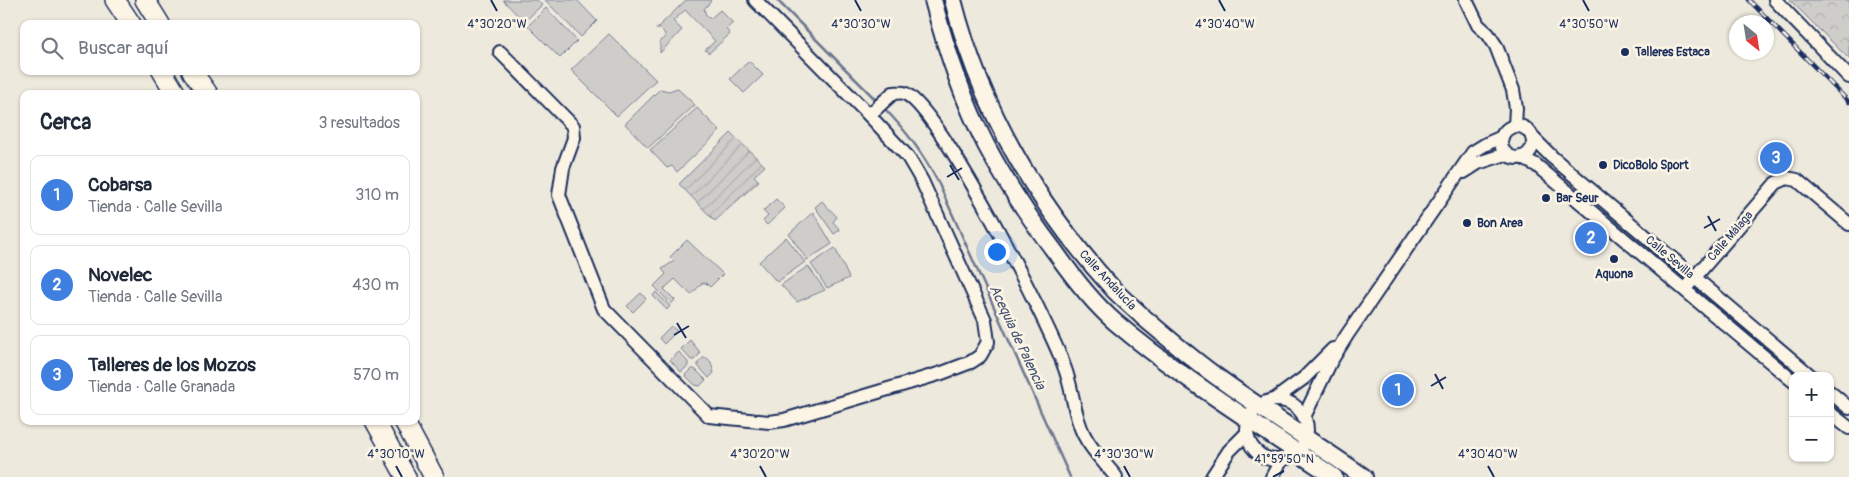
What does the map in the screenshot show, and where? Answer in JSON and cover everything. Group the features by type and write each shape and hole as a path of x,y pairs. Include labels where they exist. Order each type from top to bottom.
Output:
{"highway":[{"path":"115,0 128,20"},
{"path":"145,0 158,20"},
{"path":"164,75 174,90"},
{"path":"195,75 205,90"},
{"path":"377,425 406,477"},
{"path":"406,425 434,477"}],"main road":[{"name":"Calle Andalucía","path":"933,0 944,41 967,103 986,145 1030,220 1074,277 1114,321 1247,426 1289,456 1334,477"},
{"name":"Calle Andalucía","path":"953,0 975,71 1001,131 1045,204 1069,237 1116,292 1219,379 1266,402 1306,436 1364,477"}],"street":[{"path":"500,52 573,126 574,138 563,168 559,195 604,309 709,416 769,422 784,420 942,373 971,362 980,356 988,342 985,320 922,181 908,157 876,108 755,0"},
{"path":"1466,0 1478,25 1488,34 1496,46 1513,90 1516,108 1515,126"},
{"path":"1774,0 1849,77"},
{"path":"876,108 893,93 904,93 921,106 975,188 1040,311 1059,354 1065,368 1083,433 1091,448 1116,477"},
{"path":"1455,178 1478,162 1506,154 1521,157 1530,151 1533,142 1532,137 1525,128 1515,126 1505,131 1501,144 1506,154"},
{"path":"1304,417 1330,361 1455,178 1474,152 1502,137"},
{"name":"Calle Sevilla","path":"1532,137 1552,157 1806,372"},
{"name":"Calle Sevilla","path":"1521,157 1536,165 1789,378"},
{"name":"Calle Málaga","path":"1684,289 1776,183 1787,178 1797,180 1849,224"},
{"path":"1212,477 1247,426 1252,412 1304,378 1347,335"},
{"path":"1834,395 1849,408"},
{"path":"1266,402 1290,403 1298,408 1304,417 1306,427 1306,436 1302,446 1289,456 1272,477"},
{"path":"1834,416 1849,428"},
{"path":"1247,426 1251,445 1260,455 1272,459 1289,456"}],"green space":[{"path":"503,0 537,0 542,5 524,22"},
{"path":"545,0 577,0 597,21 581,37"},
{"path":"686,0 710,0 704,9 706,15 711,18 720,10 733,23 726,29 730,34 709,53 705,50 715,41 685,10 673,21 682,30 660,53 660,41 665,38 665,34 661,29 656,29"},
{"path":"1790,0 1849,0 1849,59"},
{"path":"546,8 577,41 560,58 528,26"},
{"path":"609,34 656,80 617,116 571,70"},
{"path":"749,61 763,75 744,93 730,79"},
{"path":"677,88 695,105 648,148 625,124 660,89 669,91"},
{"path":"697,108 720,131 677,172 672,166 667,168 650,150"},
{"path":"731,133 765,166 754,176 759,181 715,221 679,184"},
{"path":"776,199 785,208 767,225 763,221 768,216 763,211"},
{"path":"822,201 837,217 833,222 840,230 834,234 815,207"},
{"path":"813,212 832,244 807,260 789,234"},
{"path":"786,237 805,262 777,282 759,262"},
{"path":"687,240 723,274 710,287 706,283 702,283 691,295 675,279 664,289 675,300 671,304 654,286 666,274 662,269 674,261 670,257"},
{"path":"835,248 849,278 827,288 811,264"},
{"path":"808,266 825,290 797,302 781,285"},
{"path":"656,292 670,306 667,310 653,296"},
{"path":"641,293 646,299 633,312 627,306"},
{"path":"671,326 677,331 664,344 659,338"},
{"path":"690,340 700,354 694,360 691,360 681,349"},
{"path":"679,352 688,362 688,366 681,372 670,360"},
{"path":"703,358 707,358 711,362 714,373 709,378 698,366 698,363"},
{"path":"691,369 695,369 706,380 700,386 695,385 685,375"}],"waterway":[{"name":"Acequia de Palencia","path":"777,0 878,102"},
{"name":"Acequia de Palencia","path":"884,108 914,143 938,182 1070,477"}],"railway":[{"path":"1749,0 1849,102"}],"place":[{"name":"Talleres Estaca","path":"1625,52"},
{"name":"Talleres de los Mozos","path":"1776,158"},
{"name":"DicoBolo Sport","path":"1603,165"},
{"name":"Bar Seur","path":"1546,198"},
{"name":"Bon Area","path":"1467,223"},
{"name":"Novelec","path":"1591,238"},
{"name":"Aquona","path":"1614,259"},
{"name":"Cobarsa","path":"1398,390"}]}
